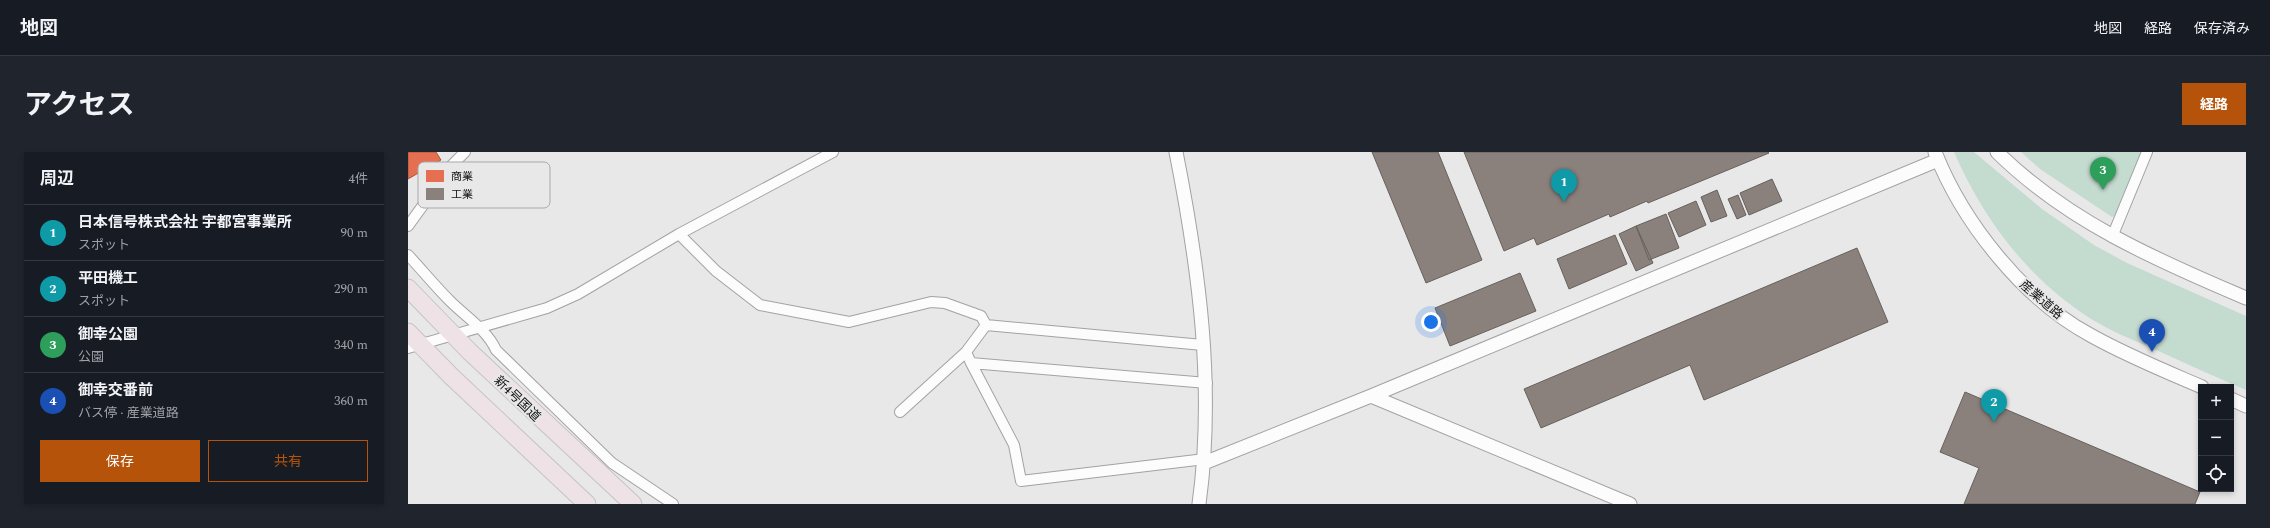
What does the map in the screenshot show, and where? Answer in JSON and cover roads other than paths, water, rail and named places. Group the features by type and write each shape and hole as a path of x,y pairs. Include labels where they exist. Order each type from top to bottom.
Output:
{"highway":[{"name":"新4号国道","path":"408,288 453,334 580,457 633,504"},
{"path":"408,332 414,346 587,504"}],"street":[{"path":"455,162 465,152"},
{"path":"414,346 547,308 578,294 678,234 833,152"},
{"path":"1176,152 1189,214 1206,383 1204,461 1199,504"},
{"path":"1997,152 2054,200 2112,237 2246,298"},
{"path":"2112,237 2147,152"},
{"path":"966,352 1014,445 1021,481 1204,461 1371,396 1936,156"},
{"name":"産業道路","path":"1936,156 1954,190 1982,234 2008,268 2042,300 2072,324 2092,336 2198,385"},
{"path":"408,226 421,208"},
{"path":"678,234 716,271 760,305 849,322 931,302 945,303 982,316 986,325"},
{"path":"408,255 450,301 478,327 493,344 496,350 612,463 673,504"},
{"path":"986,325 1203,345"},
{"path":"900,412 966,352 986,325"},
{"path":"971,363 1206,383"},
{"path":"1371,396 1630,504"},
{"path":"2234,400 2246,406"}],"place":[{"name":"御幸公園","path":"2103,190"},
{"name":"日本信号株式会社 宇都宮事業所","path":"1564,202"},
{"name":"御幸交番前","path":"2152,352"},
{"name":"平田機工","path":"1994,422"}]}
